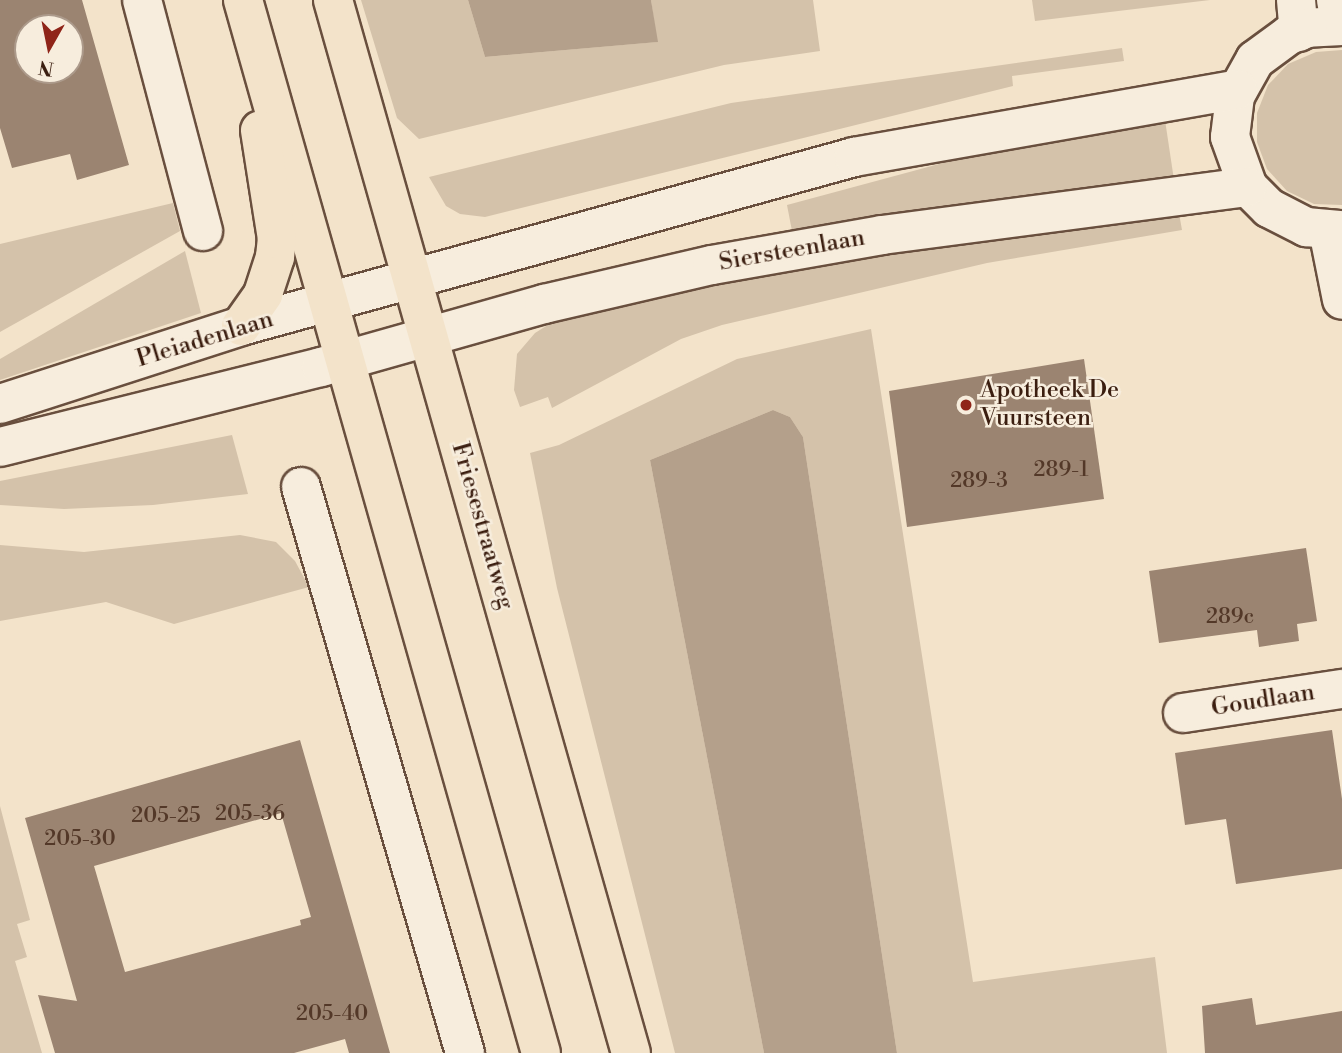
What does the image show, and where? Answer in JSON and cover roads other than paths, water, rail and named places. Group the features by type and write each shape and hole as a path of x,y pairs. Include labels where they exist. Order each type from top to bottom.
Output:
{"highway":[{"name":"Friesestraatweg","path":"333,0 631,1053"},
{"path":"245,5 541,1053"},
{"path":"240,327 263,294 277,239 245,5"}],"main road":[{"path":"142,0 204,231"},
{"path":"1340,17 1297,16 1255,60 1238,89 1230,137 1248,187 1286,219 1335,230 1342,300"},
{"path":"412,279 854,157 1238,89"},
{"name":"Siersteenlaan","path":"345,361 544,304 797,249 1248,187"},
{"name":"Pleiadenlaan","path":"0,404 240,327 412,279"},
{"name":"Pleiadenlaan","path":"0,447 345,361"},
{"path":"301,487 465,1053"},
{"name":"Goudlaan","path":"1183,713 1342,689"}],"place":[{"name":"Apotheek De Vuursteen","path":"966,405"}]}
